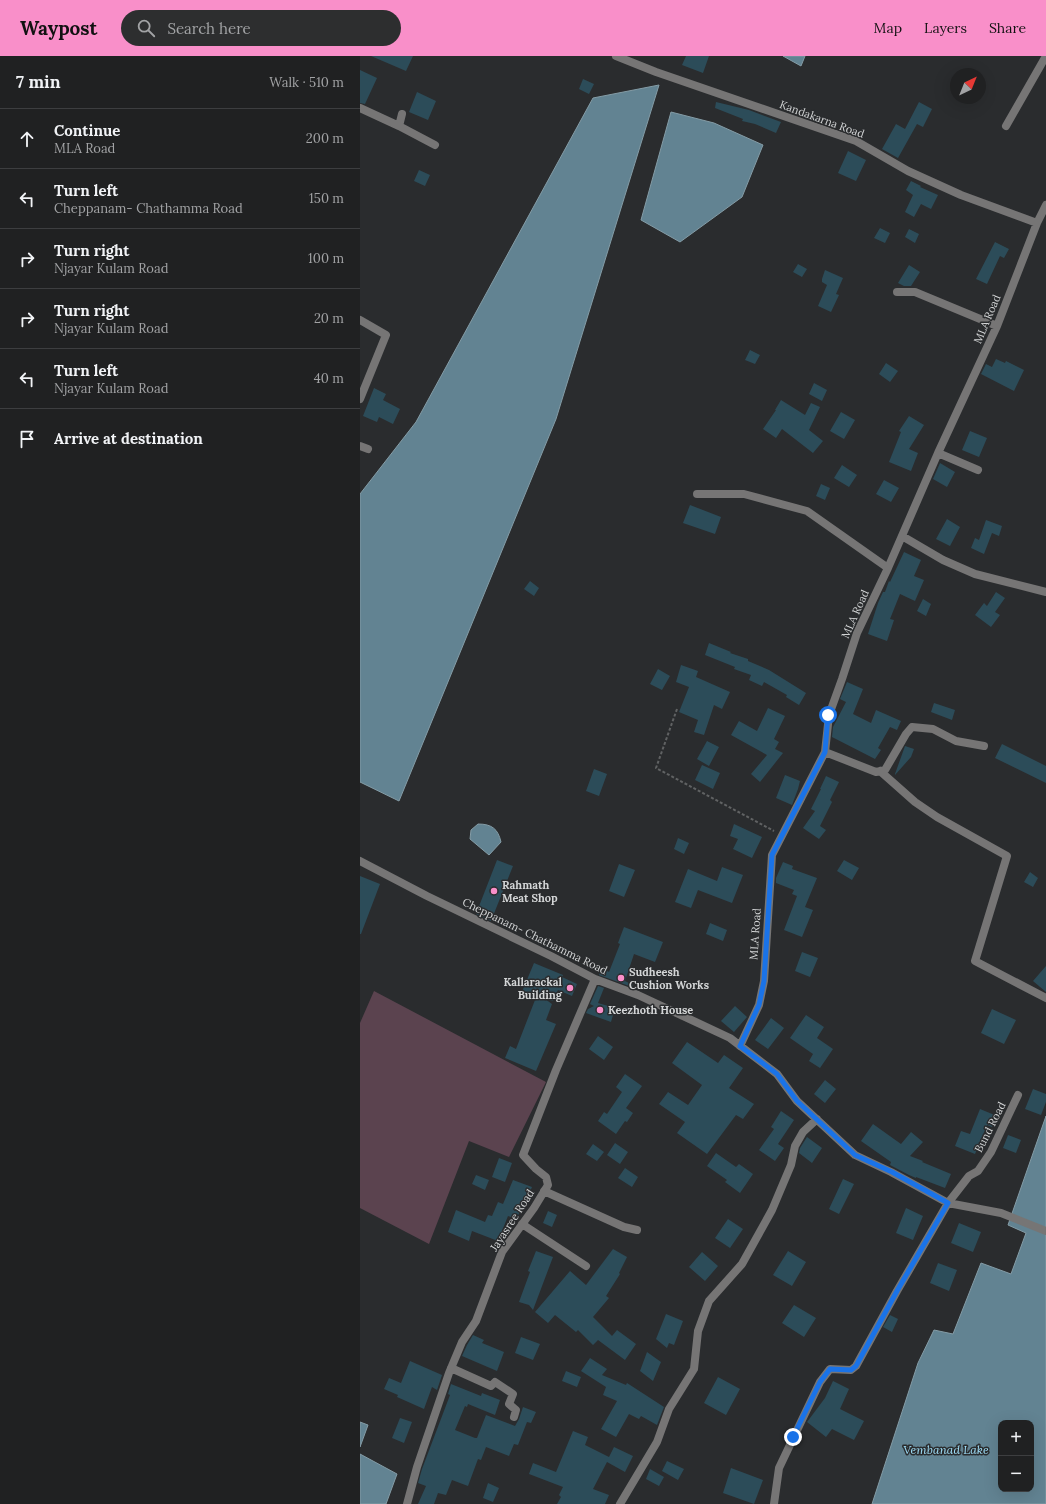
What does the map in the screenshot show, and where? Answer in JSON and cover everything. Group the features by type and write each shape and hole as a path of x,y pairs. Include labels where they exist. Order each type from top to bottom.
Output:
{"street":[{"name":"Kandakarna Road","path":"616,56 656,72 856,141 908,171 961,195 1037,223"},
{"path":"1006,126 1046,56"},
{"path":"360,108 399,126 434,145"},
{"path":"399,126 402,114"},
{"name":"MLA Road","path":"740,1046 759,1005 764,981 772,855 825,752 828,715 857,633 888,568 938,453 997,326 1037,223 1046,205"},
{"path":"897,292 915,292 997,326"},
{"path":"360,320 386,336 360,399"},
{"path":"360,446 368,449"},
{"path":"938,453 978,470"},
{"path":"697,494 744,494 807,511 888,568"},
{"path":"902,536 943,560 975,574 1046,592"},
{"path":"825,752 876,772 885,770 906,734 912,727 933,729 956,741 984,746"},
{"path":"880,771 914,802 937,817 1007,856 974,960 1046,998"},
{"name":"Cheppanam- Chathamma Road","path":"360,861 427,896 552,956 596,979 638,995 730,1038 777,1074 797,1101 855,1155 892,1172 948,1203 1001,1213 1046,1231"},
{"name":"Jayasree Road","path":"408,1504 417,1467 451,1368 462,1342 476,1321 502,1252 534,1208 548,1185 546,1177 523,1155 556,1070 596,979"},
{"name":"Bund Road","path":"774,1504 779,1468 820,1382 830,1369 851,1370 856,1366 948,1203 969,1176 978,1171 991,1152 1018,1095"},
{"path":"620,1504 657,1442 669,1409 694,1369 698,1331 709,1301 742,1264 772,1210 791,1165 795,1146 803,1132 817,1119"},
{"path":"544,1191 624,1227 637,1230"},
{"path":"522,1224 586,1266"},
{"path":"451,1368 491,1386 495,1382 513,1394 508,1404 516,1410 514,1417"}],"path":[{"path":"678,709 656,768 783,835"}],"shaded area":[{"path":"374,991 546,1082 509,1157 469,1141 429,1244 360,1208 360,1023"}],"water":[{"path":"783,56 805,56 801,66"},
{"path":"659,85 556,419 399,801 360,782 360,494 416,422 593,98"},
{"path":"671,112 714,123 763,145 742,197 680,242 641,220"},
{"path":"478,824 491,826 500,837 501,842 489,855 470,839 471,830"},
{"name":"Vembanad Lake","path":"1046,1116 1046,1504 872,1504 918,1363 934,1330 953,1334 981,1263 1011,1274 1026,1233 1008,1225"},
{"path":"360,1422 368,1425 360,1447"},
{"path":"360,1454 397,1474 386,1504 360,1504"}],"building":[{"path":"371,56 413,56 406,71"},
{"path":"686,56 709,56 703,73 682,65"},
{"path":"360,70 377,78 365,104 360,103"},
{"path":"583,79 594,84 589,94 579,89"},
{"path":"417,92 436,101 428,120 409,112"},
{"path":"716,102 749,110 781,122 776,133 755,124 742,121 743,119 715,108"},
{"path":"919,102 932,109 923,127 917,124 898,158 882,149 896,124 905,129"},
{"path":"848,151 866,160 856,181 838,173"},
{"path":"419,170 430,175 425,186 414,181"},
{"path":"911,181 938,195 931,209 921,204 914,217 905,212 913,195 906,190"},
{"path":"880,228 890,233 885,243 874,238"},
{"path":"909,229 919,234 915,243 905,237"},
{"path":"995,242 1009,249 1004,258 1000,256 987,284 976,279"},
{"path":"798,264 807,269 802,277 793,272"},
{"path":"909,265 920,272 911,286 904,286 898,283"},
{"path":"825,270 843,278 836,294 839,295 831,312 818,306 827,285 822,282"},
{"path":"750,350 760,355 755,364 745,360"},
{"path":"996,359 1005,363 1006,361 1024,370 1014,391 981,374 986,364 992,367"},
{"path":"886,363 898,371 890,382 879,374"},
{"path":"814,383 827,390 822,401 809,394"},
{"path":"374,388 386,394 383,400 400,409 393,424 379,417 377,422 363,416"},
{"path":"781,400 805,415 811,403 820,407 809,430 823,441 813,453 782,429 776,438 763,429"},
{"path":"841,412 855,420 844,439 830,431"},
{"path":"909,416 924,425 909,449 918,453 911,471 889,462 901,432 899,431"},
{"path":"970,431 987,438 979,457 962,450"},
{"path":"940,463 955,472 947,487 933,479"},
{"path":"842,465 857,475 849,487 834,478"},
{"path":"884,480 899,488 891,502 876,494"},
{"path":"821,484 830,488 825,500 816,496"},
{"path":"690,505 721,517 715,534 683,523"},
{"path":"947,519 960,527 950,546 936,539"},
{"path":"986,520 1002,526 999,536 992,533 984,554 971,548 975,538 979,540"},
{"path":"904,552 921,560 914,576 924,580 915,601 900,594 890,619 894,620 887,641 868,634 878,603 883,592 885,592"},
{"path":"530,581 539,588 534,596 524,589"},
{"path":"996,592 1005,598 995,612 1000,615 991,627 975,615 984,603 987,606"},
{"path":"923,599 931,604 926,616 917,611"},
{"path":"709,643 731,652 730,653 748,659 748,661 769,670 806,693 799,705 786,697 787,695 764,682 762,686 749,680 751,675 734,669 735,667 705,655"},
{"path":"681,665 698,671 696,677 730,692 722,709 714,705 704,735 694,732 698,720 679,712 689,687 676,682"},
{"path":"658,669 670,676 662,690 650,684"},
{"path":"847,682 863,689 853,714 871,723 876,710 901,721 897,730 890,727 878,748 881,750 875,759 832,737 833,727 846,702 840,699"},
{"path":"934,703 955,710 952,720 931,712"},
{"path":"768,708 785,716 774,739 779,742 775,749 783,753 760,782 751,774 767,755 731,735 739,721 757,731"},
{"path":"707,741 719,747 709,766 697,759"},
{"path":"1002,744 1046,766 1046,783 995,758"},
{"path":"905,746 914,749 911,757 895,775 895,774"},
{"path":"702,765 720,773 713,789 695,780"},
{"path":"594,769 607,774 599,796 586,791"},
{"path":"785,775 800,781 792,805 776,798"},
{"path":"826,776 839,782 830,800 832,802 820,826 826,830 819,839 803,828 815,811 811,809"},
{"path":"734,824 762,837 752,858 733,849 738,839 730,836"},
{"path":"678,838 689,843 684,854 674,849"},
{"name":"Rahmath Meat Shop","path":"497,860 513,866 491,921 476,914"},
{"path":"844,860 859,868 852,880 837,871"},
{"path":"783,862 793,866 792,869 817,878 805,907 813,910 802,937 784,930 797,896 792,894 794,890 776,883 776,878"},
{"path":"619,864 635,870 624,897 609,891"},
{"path":"722,867 743,875 732,903 698,890 691,908 675,902 688,869 717,881"},
{"path":"1030,872 1038,878 1033,887 1024,882"},
{"path":"360,876 380,884 361,934 360,934"},
{"path":"710,923 727,930 723,941 706,934"},
{"path":"624,927 663,942 655,962 634,954 625,981 633,985 632,987 599,975 602,968 609,972 620,944 618,943"},
{"path":"802,952 818,958 810,977 795,971"},
{"path":"534,963 563,975 562,977 577,984 572,996 558,990 553,1001 545,999 552,1004 546,1020 556,1024 536,1071 505,1058 510,1046 516,1049 535,1000 521,994"},
{"path":"1046,966 1046,992 1033,981"},
{"name":"Keezhoth House","path":"598,986 604,988 598,1003 615,1008 611,1022 586,1013 588,1009 594,1006 590,1004"},
{"path":"735,1006 747,1017 734,1032 721,1021"},
{"path":"992,1009 1016,1020 1004,1044 981,1033"},
{"path":"806,1015 824,1027 817,1038 833,1049 820,1068 809,1061 813,1054 790,1038"},
{"path":"771,1018 784,1028 768,1049 755,1040"},
{"path":"598,1036 613,1047 604,1060 589,1049"},
{"path":"687,1042 718,1063 724,1055 743,1068 729,1088 754,1104 743,1119 736,1115 707,1154 677,1133 685,1122 659,1104 668,1092 688,1105 702,1085 672,1063"},
{"path":"625,1074 642,1086 626,1108 633,1113 616,1134 598,1121 604,1112 607,1114 622,1092 616,1087"},
{"path":"825,1080 836,1089 825,1103 814,1094"},
{"path":"1033,1089 1046,1094 1046,1102 1041,1115 1025,1109"},
{"path":"980,1109 997,1116 992,1127 987,1125 975,1154 955,1146 961,1131 970,1134"},
{"path":"781,1111 794,1120 778,1144 784,1148 775,1161 759,1150 774,1129 771,1127"},
{"path":"873,1124 901,1144 911,1132 923,1142 910,1156 951,1174 945,1188 916,1178 890,1165 891,1162 861,1141"},
{"path":"1008,1135 1021,1140 1016,1153 1003,1148"},
{"path":"807,1137 822,1148 812,1163 799,1153 800,1148"},
{"path":"615,1143 628,1152 620,1164 607,1155"},
{"path":"593,1144 604,1152 597,1161 586,1154"},
{"path":"716,1153 736,1167 739,1164 753,1174 740,1193 725,1182 727,1180 707,1166"},
{"path":"499,1158 512,1163 505,1182 492,1177"},
{"path":"625,1168 638,1177 632,1187 618,1178"},
{"path":"476,1175 489,1180 485,1190 472,1184"},
{"path":"843,1179 854,1184 839,1214 829,1209"},
{"path":"513,1180 532,1187 517,1219 508,1216 498,1241 472,1231 469,1241 448,1232 456,1210 485,1222 488,1215 492,1216 498,1202 503,1204"},
{"path":"906,1208 923,1216 913,1240 896,1233"},
{"path":"548,1211 557,1215 552,1227 543,1223"},
{"path":"728,1219 743,1229 730,1248 715,1238"},
{"path":"959,1223 981,1232 973,1252 951,1243"},
{"path":"613,1249 627,1257 619,1273 620,1274 606,1296 609,1298 593,1317 612,1336 617,1330 636,1344 625,1360 598,1340 593,1345 578,1330 576,1332 555,1315 548,1323 535,1312 570,1271 586,1285"},
{"path":"536,1251 553,1257 533,1310 529,1305 519,1302 530,1272 528,1271"},
{"path":"788,1251 806,1262 792,1286 773,1275"},
{"path":"702,1252 718,1266 705,1281 689,1267"},
{"path":"938,1263 957,1270 949,1291 930,1283"},
{"path":"794,1305 816,1318 804,1337 782,1323"},
{"path":"666,1314 683,1321 674,1345 669,1343 667,1348 656,1339"},
{"path":"890,1315 898,1319 892,1332 883,1327"},
{"path":"473,1335 484,1340 482,1343 504,1352 497,1371 462,1356"},
{"path":"521,1337 540,1344 533,1360 515,1353"},
{"path":"647,1352 661,1362 653,1381 640,1371"},
{"path":"590,1358 607,1369 602,1375 626,1385 627,1383 664,1407 657,1425 641,1416 639,1419 629,1414 616,1437 601,1429 617,1401 603,1395 606,1387 581,1371"},
{"path":"410,1361 442,1375 437,1390 432,1387 424,1409 397,1397 398,1395 384,1389 389,1378 401,1383"},
{"path":"566,1371 581,1377 577,1387 562,1381"},
{"path":"718,1377 740,1389 726,1415 704,1403"},
{"path":"833,1381 849,1389 840,1409 864,1421 854,1440 832,1429 826,1437 807,1422 825,1398"},
{"path":"451,1384 481,1396 482,1393 500,1400 495,1415 468,1404 467,1407 465,1406 455,1430 475,1438 477,1438 486,1415 515,1426 523,1407 536,1412 531,1423 527,1422 518,1445 514,1444 509,1456 486,1447 481,1460 478,1459 468,1486 452,1480 446,1495 438,1493 434,1504 418,1504 426,1486 418,1483 450,1395 448,1394"},
{"path":"400,1418 412,1422 404,1443 392,1438"},
{"path":"573,1431 588,1437 585,1445 609,1457 614,1447 633,1456 625,1472 607,1462 593,1489 609,1495 605,1504 557,1504 561,1497 559,1495 563,1487 529,1474 533,1463 556,1472"},
{"path":"667,1461 684,1469 678,1480 662,1471"},
{"path":"731,1468 763,1480 754,1504 723,1493"},
{"path":"650,1469 664,1477 659,1486 646,1479"},
{"path":"488,1483 499,1488 493,1502 483,1498"}],"place":[{"name":"Rahmath Meat Shop","path":"494,891"},
{"name":"Sudheesh Cushion Works","path":"621,978"},
{"name":"Kallarackal Building","path":"570,988"},
{"name":"Keezhoth House","path":"600,1010"}],"route":[{"path":"793,1437 820,1382 830,1369 851,1370 856,1366 948,1203 892,1172 855,1155 797,1101 777,1074 740,1046 759,1005 764,981 772,855 825,752 828,715"}]}
